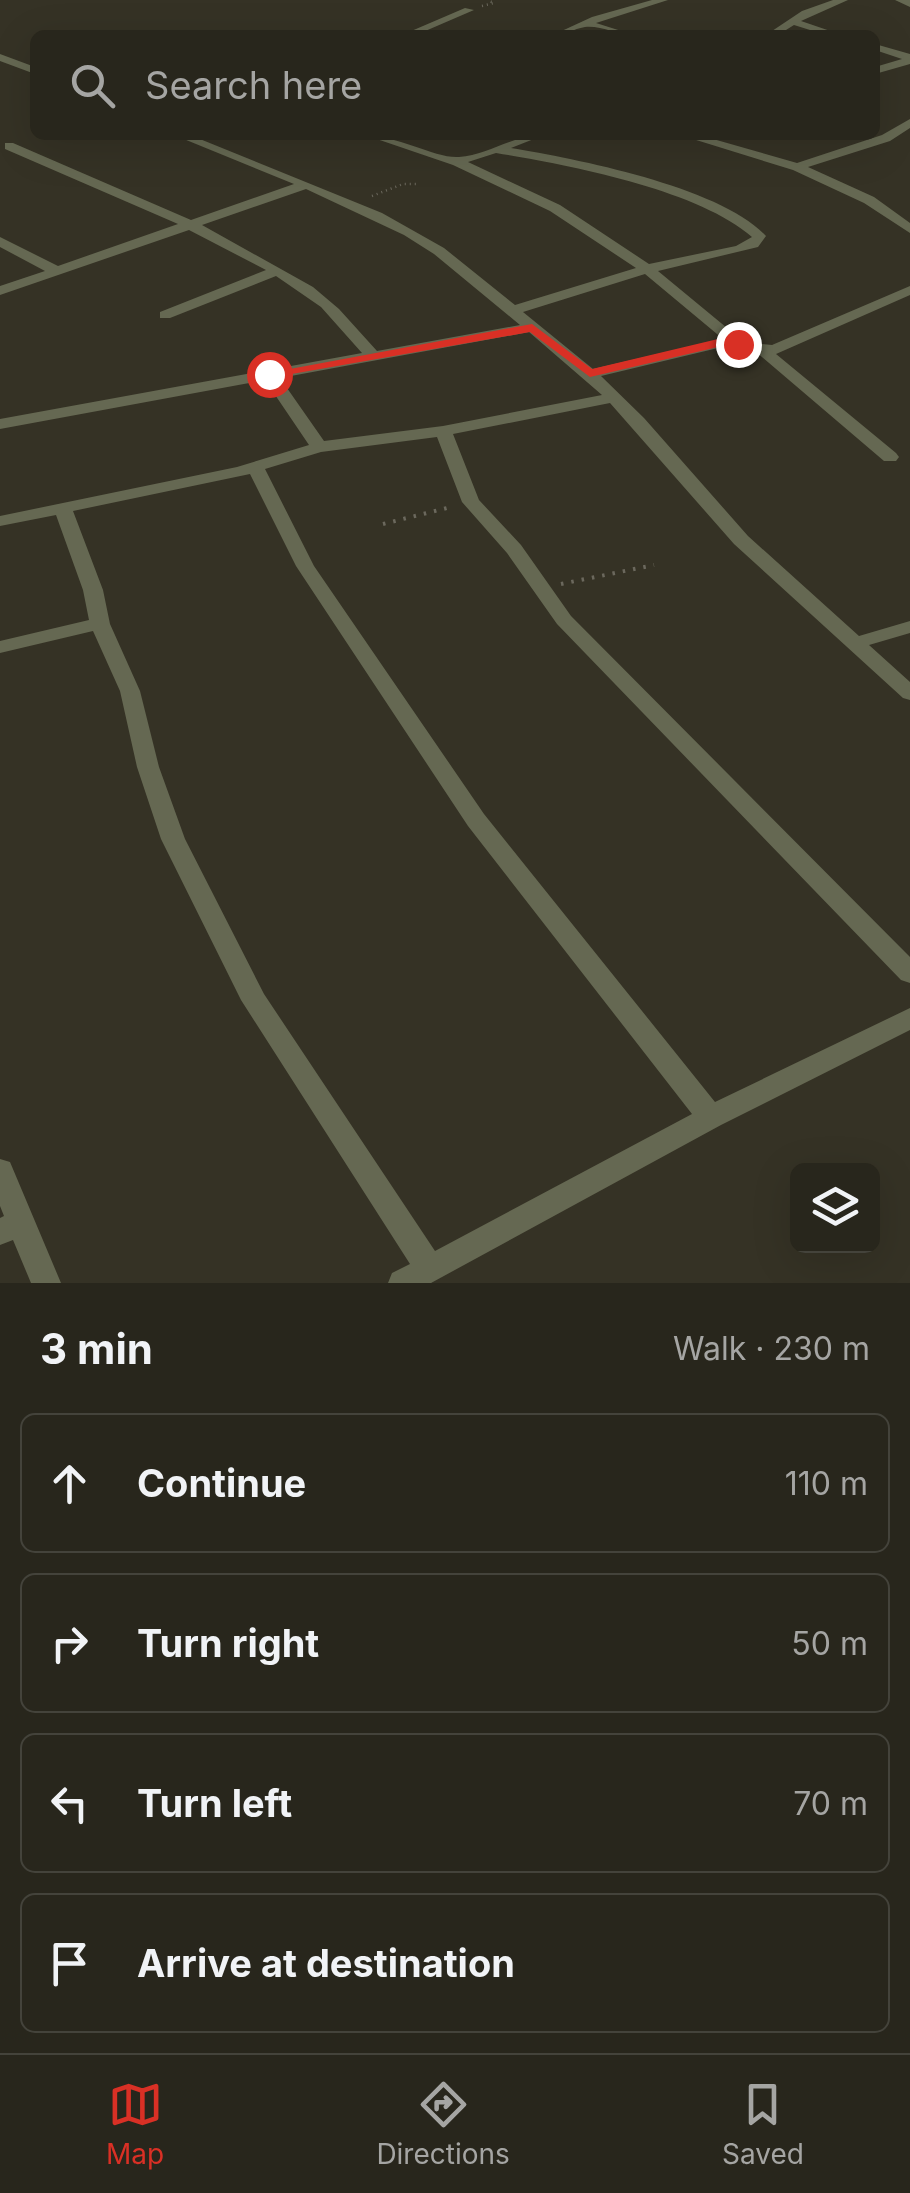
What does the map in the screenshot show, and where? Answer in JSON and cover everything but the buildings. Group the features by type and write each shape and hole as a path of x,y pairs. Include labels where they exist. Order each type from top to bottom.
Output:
{"street":[{"path":"569,30 664,0"},
{"path":"778,30 843,0"},
{"path":"900,0 910,4"},
{"path":"420,30 470,10"},
{"path":"792,21 821,30"},
{"path":"585,23 611,30"},
{"path":"880,49 910,59"},
{"path":"0,57 30,70"},
{"path":"880,69 910,59"},
{"path":"880,138 910,124"},
{"path":"893,134 910,142"},
{"path":"199,140 414,234 590,374 742,540 910,693"},
{"path":"387,140 457,162 555,208 647,269 738,344"},
{"path":"457,162 523,140"},
{"path":"703,140 796,167 869,200 910,229"},
{"path":"796,167 875,140"},
{"path":"9,146 186,225 276,271 324,302 373,356"},
{"path":"495,149 560,160 645,184 740,220 759,236 740,250 647,269 512,311"},
{"path":"0,290 304,185"},
{"path":"0,240 54,270"},
{"path":"165,315 276,271"},
{"path":"762,350 790,344 910,290"},
{"path":"3,419 532,328"},
{"path":"590,374 718,343 762,350 890,457"},
{"path":"269,374 319,448"},
{"path":"0,520 255,467 319,448 444,432 612,398"},
{"path":"444,432 471,502 514,549 564,620 910,973"},
{"path":"255,467 306,566 476,820 711,1118"},
{"path":"63,508 93,590 100,624 130,691 154,786 173,839 254,1000 428,1266"},
{"path":"0,648 100,624"},
{"path":"854,643 910,627"},
{"path":"404,1283 428,1266 910,1018"},
{"path":"0,1171 10,1227 46,1283"}],"path":[{"path":"348,202 404,184 418,184"},
{"path":"382,524 471,502"},
{"path":"541,588 654,565"}],"route":[{"path":"269,374 532,328 590,374 718,343 738,344"}]}
